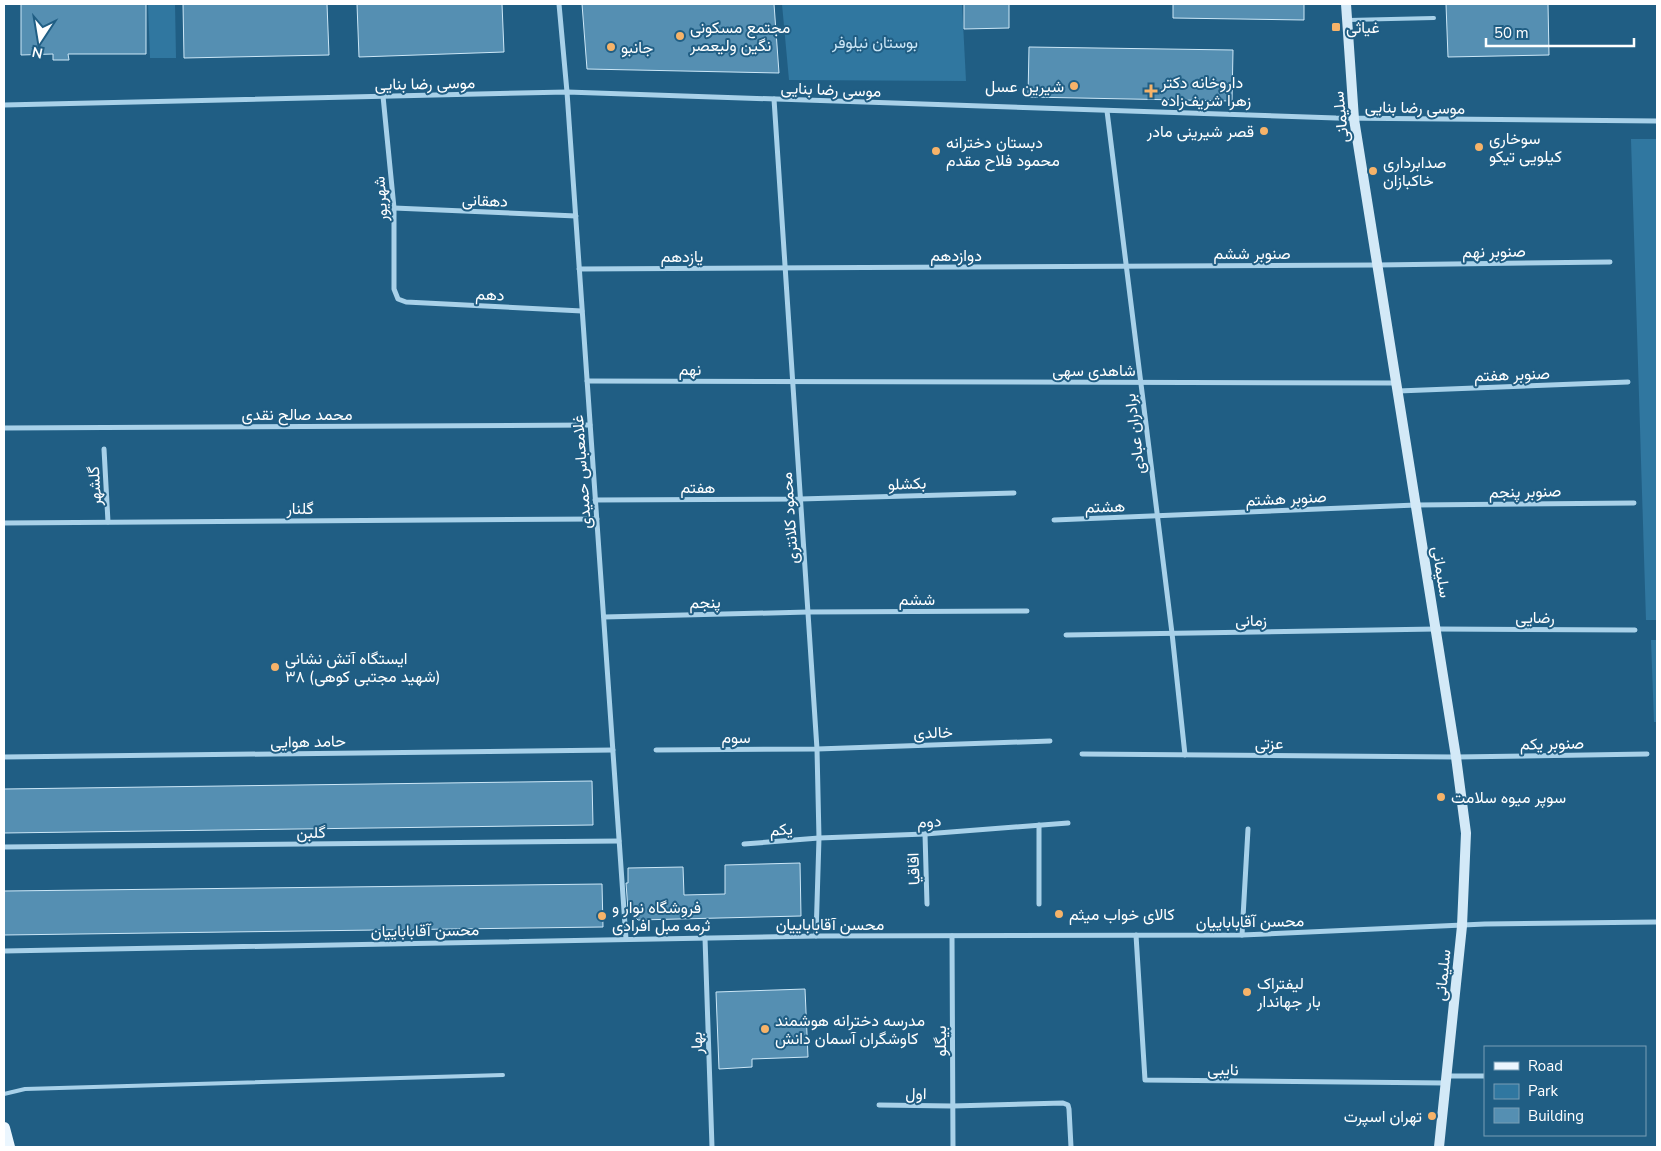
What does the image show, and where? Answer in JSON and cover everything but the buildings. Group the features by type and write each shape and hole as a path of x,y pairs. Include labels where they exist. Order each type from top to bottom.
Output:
{"main road":[{"name":"سلیمانی","path":"1346,4 1354,119 1436,629 1466,833 1462,926 1439,1147"},
{"path":"4,1128 10,1147"}],"street":[{"name":"غلامعباس حمیدی","path":"559,4 576,216 626,939"},
{"name":"موسی رضا بنایی","path":"4,105 567,92 1354,119 1657,121"},
{"name":"شهریور","path":"383,96 394,208 394,289 398,299"},
{"name":"محمود کلانتری","path":"774,100 817,749 819,838 816,936"},
{"name":"برادران عبادی","path":"1107,111 1172,633 1185,755"},
{"name":"دهقانی","path":"394,208 576,216"},
{"name":"صنوبر نهم","path":"1377,265 1610,262"},
{"name":"صنوبر ششم","path":"1126,266 1377,265"},
{"name":"دوازدهم","path":"785,268 1126,266"},
{"name":"یازدهم","path":"579,269 785,268"},
{"name":"دهم","path":"398,299 406,302 582,311"},
{"name":"نهم","path":"587,381 793,381"},
{"name":"شاهدی سهی","path":"793,381 1141,382 1397,387"},
{"name":"صنوبر هفتم","path":"1397,387 1628,382"},
{"name":"محمد صالح نقدی","path":"4,428 590,425"},
{"name":"گلشهر","path":"104,449 108,522"},
{"name":"بکشلو","path":"800,499 1014,492"},
{"name":"هفتم","path":"595,500 800,499"},
{"name":"صنوبر پنجم","path":"1416,504 1634,503"},
{"name":"صنوبر هشتم","path":"1157,516 1416,504"},
{"name":"هشتم","path":"1054,520 1157,516"},
{"name":"گلنار","path":"4,523 597,519"},
{"name":"ششم","path":"808,612 1027,611"},
{"name":"پنجم","path":"604,617 808,612"},
{"name":"رضایی","path":"1436,629 1635,630"},
{"name":"زمانی","path":"1066,635 1436,629"},
{"name":"خالدی","path":"817,749 1050,741"},
{"name":"سوم","path":"656,750 817,749"},
{"name":"حامد هوایی","path":"4,757 612,750"},
{"name":"عزتی","path":"1082,754 1456,757"},
{"name":"صنوبر یکم","path":"1456,757 1647,754"},
{"name":"دوم","path":"819,838 925,834 1068,823"},
{"path":"1039,825 1039,904"},
{"path":"1242,935 1248,829"},
{"name":"اقاقیا","path":"925,834 927,904"},
{"name":"یکم","path":"744,844 819,838"},
{"name":"گلبن","path":"4,847 619,842"},
{"name":"محسن آقاباباییان","path":"4,951 816,936 1242,935 1462,926 1657,922"},
{"name":"نایبی","path":"1136,935 1145,1080 1445,1080"},
{"name":"بیگلو","path":"952,936 952,1147"},
{"name":"بهار","path":"705,938 712,1147"},
{"path":"1445,1080 1484,1076"},
{"name":"اول","path":"879,1105 952,1106"},
{"path":"952,1106 1068,1105 1071,1147"}],"lane":[{"path":"1348,20 1434,18"},
{"path":"4,1094 25,1089 503,1075"}],"green space":[{"path":"148,4 175,4 176,58 150,58"},
{"name":"بوستان نیلوفر","path":"782,4 962,4 966,81 789,80"},
{"path":"1631,139 1657,139 1657,620 1646,620"},
{"path":"1651,640 1657,640 1657,722 1654,722"}],"place":[{"name":"غیاثی","path":"1336,27"},
{"name":"مجتمع مسکونی نگین ولیعصر","path":"680,36"},
{"name":"جانبو","path":"611,47"},
{"name":"شیرین عسل","path":"1074,86"},
{"name":"داروخانه دکتر زهرا شریف‌زاده","path":"1151,91"},
{"name":"قصر شیرینی مادر","path":"1264,131"},
{"name":"سوخاری کیلویی تیکو","path":"1479,147"},
{"name":"دبستان دخترانه محمود فلاح مقدم","path":"936,151"},
{"name":"صدابرداری خاکبازان","path":"1373,171"},
{"name":"ایستگاه آتش نشانی ۳۸ (شهید مجتبی کوهی)","path":"275,667"},
{"name":"سوپر میوه سلامت","path":"1441,797"},
{"name":"کالای خواب میثم","path":"1059,914"},
{"name":"فروشگاه نوار و ثرمه مبل افرادی","path":"602,916"},
{"name":"لیفتراک بار جهاندار","path":"1247,992"},
{"name":"مدرسه دخترانه هوشمند کاوشگران آسمان دانش","path":"765,1029"},
{"name":"تهران اسپرت","path":"1432,1116"}]}
